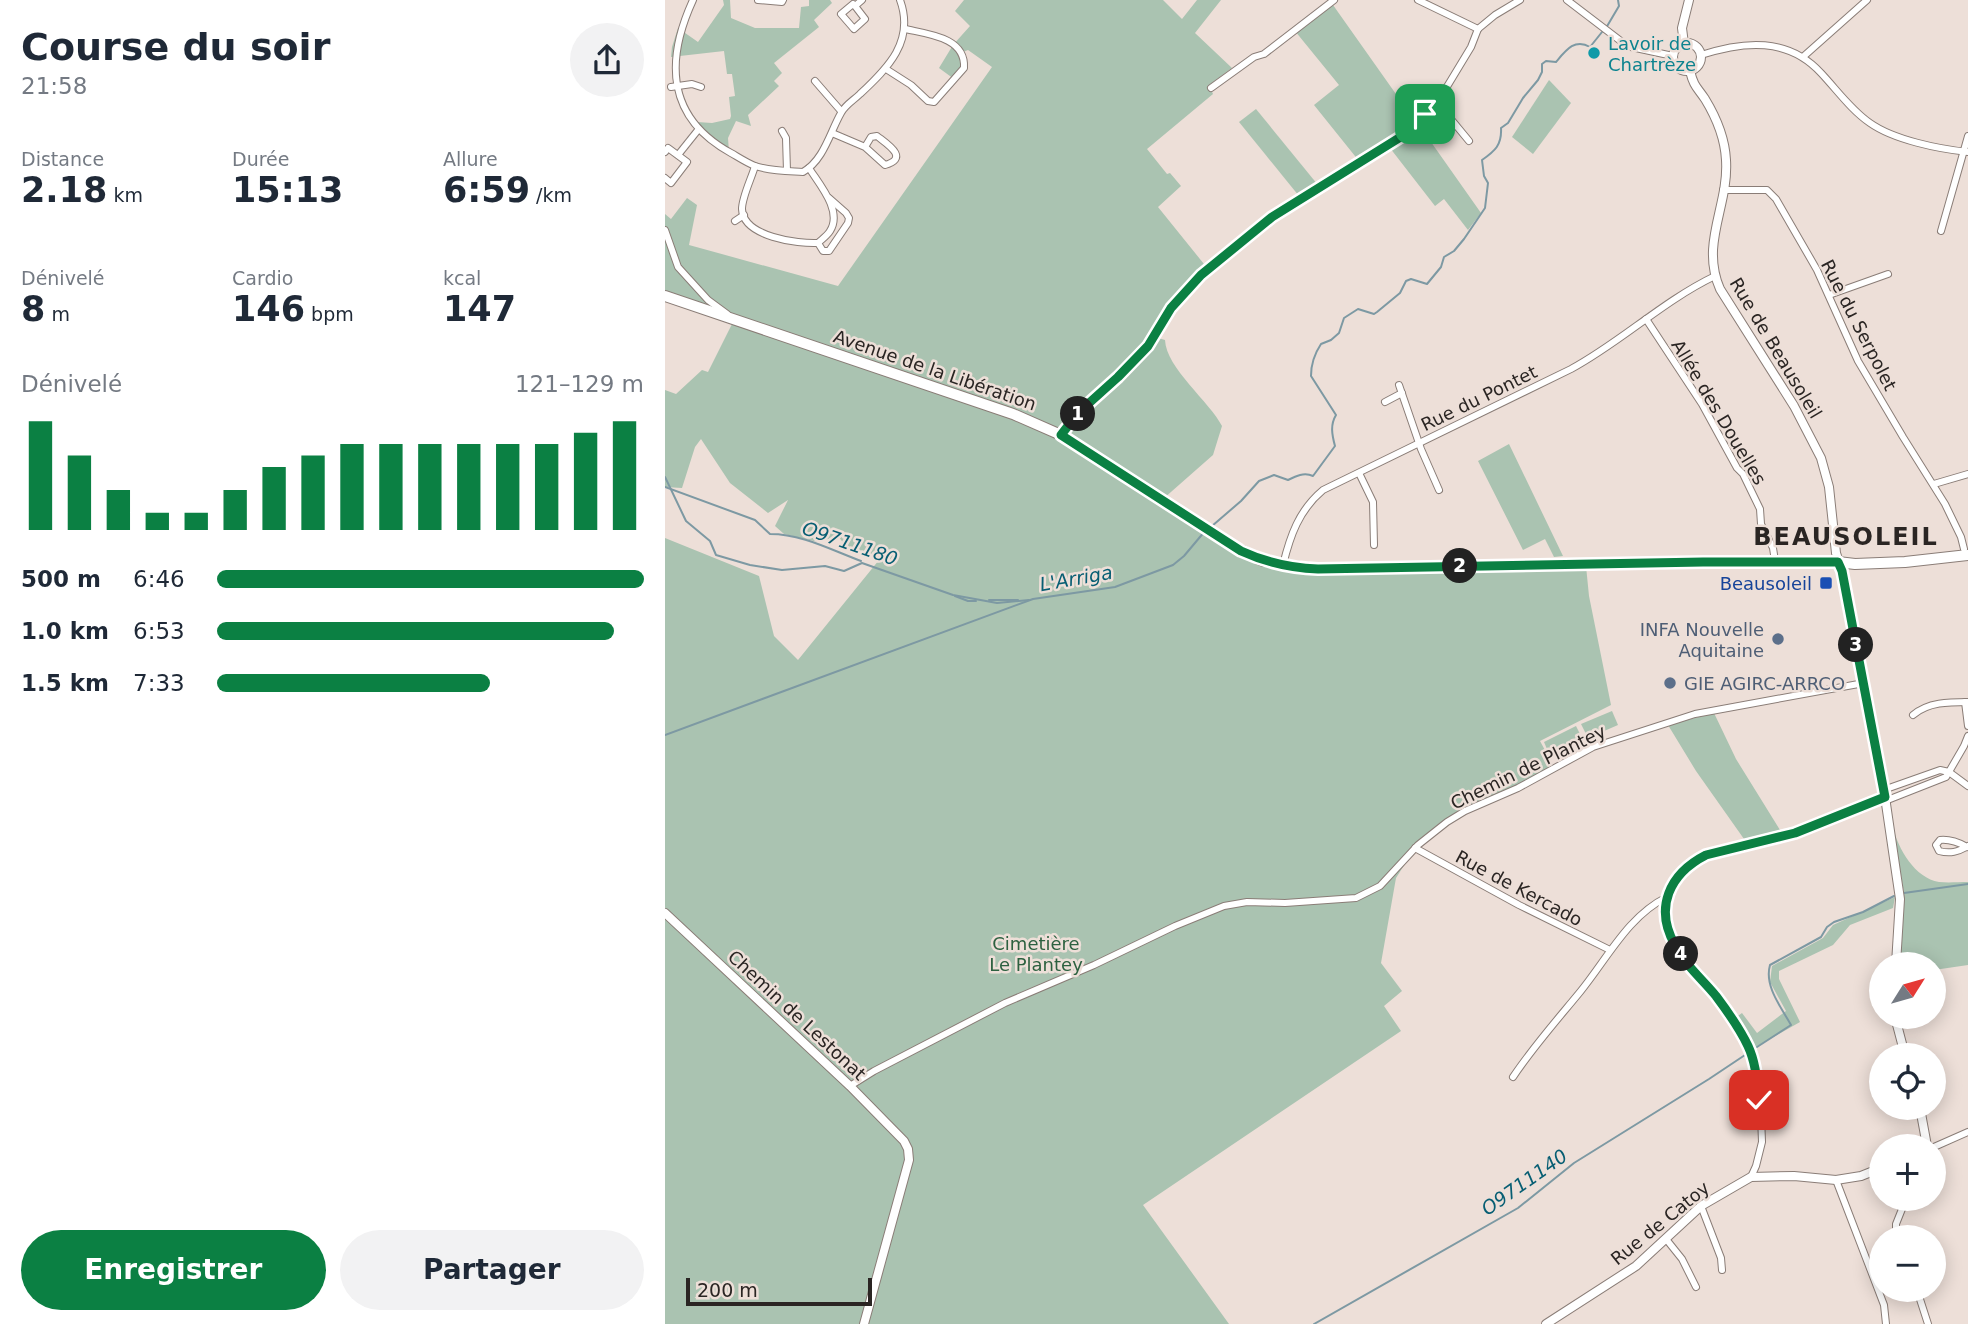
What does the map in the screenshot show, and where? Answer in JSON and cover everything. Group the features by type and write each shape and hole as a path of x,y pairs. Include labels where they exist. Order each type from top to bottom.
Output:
{"main road":[{"name":"Avenue de la Libération","path":"665,296 1013,414 1061,435 1241,551 1258,559"},
{"path":"1838,562 1848,559 1966,552"},
{"path":"1258,559 1276,567 1301,570 1775,561 1855,564 1905,562 1966,552"},
{"path":"1258,559 1310,569"}],"street":[{"path":"693,0 675,34 672,47 668,83 678,105 698,130 717,145 755,166 803,172 809,168 832,133 841,111 886,69 896,53 905,29 900,0"},
{"path":"758,0 783,0"},
{"path":"855,6 862,0"},
{"path":"1211,89 1254,57 1264,54 1334,0"},
{"path":"1418,0 1478,29"},
{"path":"1061,435 1078,413 1148,346 1180,296 1238,243 1282,209 1399,138 1436,101 1471,47 1478,29 1520,0"},
{"path":"1567,0 1631,47 1673,57"},
{"path":"1683,44 1682,28 1689,0"},
{"path":"1804,56 1867,0"},
{"path":"886,69 911,85 928,101 934,102 964,68 961,54 946,39 905,29"},
{"path":"1683,44 1694,46 1701,55 1697,67 1690,71 1677,67 1673,57 1676,49 1683,44"},
{"path":"1701,55 1738,47 1771,45 1788,49 1804,56 1854,110 1871,124 1888,133 1965,152"},
{"name":"Rue de Beausoleil","path":"1690,71 1693,84 1705,99 1722,140 1726,161 1713,242 1715,276 1720,289 1794,406 1821,458 1829,487 1838,562 1864,683 1900,899 1897,952"},
{"path":"815,80 841,111"},
{"path":"668,83 701,87"},
{"path":"1436,101 1469,141"},
{"path":"678,156 698,130"},
{"path":"782,131 786,138 787,171"},
{"path":"832,133 865,147 885,165 890,164 897,154 895,149 874,136 865,147"},
{"path":"1945,226 1968,136"},
{"path":"665,152 668,148 687,162 671,183 665,178"},
{"path":"755,166 743,204 744,215 752,225 769,236 794,243 818,243 829,233 834,220 832,207 809,168"},
{"name":"Rue du Serpolet","path":"1723,190 1762,190 1772,193 1817,270 1858,361 1934,484 1966,552"},
{"path":"818,243 823,250 829,251 841,236 849,218 846,212 825,195"},
{"path":"735,221 744,215"},
{"path":"665,230 678,267 686,278 708,300 735,320"},
{"path":"1829,295 1884,273"},
{"name":"Rue du Pontet","path":"1283,565 1297,521 1311,502 1331,485 1584,362 1715,276"},
{"name":"Allée des Douelles","path":"1646,319 1696,394 1737,468 1743,474 1760,509 1761,524 1773,548 1775,561"},
{"path":"1399,385 1439,490"},
{"path":"1385,402 1402,393"},
{"path":"1359,473 1373,502 1371,540"},
{"path":"1934,484 1968,474"},
{"path":"1435,481 1443,477"},
{"name":"Chemin de Plantey","path":"850,1086 1005,1003 1224,906 1247,902 1285,903 1356,898 1380,886 1416,848 1447,822 1465,811 1518,788 1593,747 1695,714 1864,683"},
{"path":"1913,715 1921,708 1949,702 1967,702 1968,726"},
{"path":"1869,1172 1836,1180 1794,1176 1751,1177 1762,1142 1752,1056 1731,1016 1675,946 1665,916 1667,897 1678,876 1706,855 1795,833 1884,795 1942,780 1968,736"},
{"path":"1884,795 1889,788 1940,770 1949,772 1968,786"},
{"name":"Rue de Kercado","path":"1416,848 1610,950"},
{"path":"1513,1077 1536,1044 1583,989 1610,950 1644,912 1657,901 1667,897"},
{"name":"Chemin de Lestonat","path":"665,913 850,1086 904,1141 908,1149 909,1160 864,1324"},
{"path":"1946,1142 1968,1132"},
{"name":"Rue de Catoy","path":"1546,1324 1636,1266 1701,1206 1751,1177"},
{"path":"1836,1180 1884,1305 1886,1324"},
{"path":"1701,1206 1723,1270"},
{"path":"1666,1239 1682,1259 1696,1287"},
{"path":"1921,1302 1928,1324"}],"green space":[{"path":"723,0 730,0 731,18 755,28 799,28 801,7 809,6 809,0 830,0 832,3 814,20 819,27 774,63 782,73 774,81 779,86 748,115 751,126 736,121 728,138 729,152 717,145 697,122 712,123 730,119 729,97 735,96 732,74 727,74 724,51 671,57 678,28 698,42 724,5"},
{"name":"Cimetière Le Plantey","path":"964,0 1163,0 1182,19 1197,0 1221,0 1195,33 1232,68 1209,85 1213,94 1147,149 1167,174 1170,173 1181,186 1158,207 1208,269 1188,288 1155,337 1165,340 1167,351 1180,373 1222,426 1213,455 1163,499 1260,563 1292,573 1586,566 1589,596 1611,705 1540,741 1554,767 1465,811 1415,848 1396,878 1381,963 1402,991 1384,1006 1401,1031 1143,1205 1229,1324 665,1324 665,538 759,576 774,636 798,660 879,560 848,549 838,536 818,542 784,534 775,526 788,500 768,513 730,483 701,439 695,447 682,488 665,487 665,390 676,394 702,370 708,372 734,320 665,296 665,214 671,219 687,198 697,205 689,245 838,286 992,67 968,50 963,52 964,62 954,79 939,68 953,45 970,26 955,11"},
{"path":"1333,5 1415,121 1359,161 1314,105 1339,85 1295,31"},
{"path":"1549,80 1571,103 1533,154 1512,137"},
{"path":"1256,109 1318,185 1299,196 1239,122"},
{"path":"1419,125 1481,213 1468,230 1444,199 1435,206 1390,148"},
{"path":"1509,444 1563,556 1554,557 1545,539 1523,550 1478,461"},
{"path":"1612,711 1618,725 1588,738 1581,724"},
{"path":"1714,713 1736,759 1780,830 1744,839 1696,771 1668,725"},
{"path":"1576,726 1583,740 1550,756 1544,742"},
{"path":"1893,827 1903,853 1922,875 1939,882 1968,882 1968,965 1946,968 1946,952 1899,952 1904,893"},
{"path":"1895,897 1893,908 1850,925 1833,945 1779,971 1779,979 1800,1022 1752,1049 1735,1018 1742,1013 1757,1033 1786,1011 1770,982 1772,966 1823,938 1833,925"}],"waterway":[{"name":"L'Arriga","path":"1606,28 1619,6 1618,0"},
{"name":"L'Arriga","path":"1212,526 1259,481 1274,475 1288,480 1303,474 1313,476 1335,446 1332,430 1336,415 1311,376 1314,359 1321,344 1339,333 1344,318 1358,309 1374,314 1377,312 1400,293 1406,281 1411,279 1427,284 1441,267 1444,257 1454,251 1485,208 1488,183 1484,176 1482,160 1497,147 1501,128 1508,123 1538,80 1542,64 1546,61 1556,62 1575,45 1590,47 1602,32"},
{"path":"665,477 686,521 710,541 716,555 750,565 782,570 825,566 844,571 862,563 953,595 997,603 1029,600"},
{"name":"O9711180","path":"665,487 755,520 770,534 805,540 861,561"},
{"name":"L'Arriga","path":"665,735 1033,599 1115,587 1173,565 1205,531"},
{"name":"O9711180","path":"955,596 976,601"},
{"name":"O9711180","path":"989,600 1018,600"},
{"name":"O9711140","path":"1904,893 1968,884"},
{"name":"O9711140","path":"1757,1047 1791,1025 1771,988 1770,965 1821,937 1834,922 1863,912 1894,896"},
{"name":"O9711140","path":"1314,1324 1518,1208 1574,1163 1745,1055"}],"place":[{"name":"Lavoir de Chartrèze","path":"1594,53"},
{"name":"Beausoleil","path":"1826,583"},
{"name":"INFA Nouvelle Aquitaine","path":"1778,639"},
{"name":"GIE AGIRC-ARRCO","path":"1670,683"}],"district":[{"name":"BEAUSOLEIL","path":"1846,537"}],"route":[{"path":"1425,114 1399,138 1272,217 1201,275 1171,308 1148,346 1078,413 1061,435 1241,551 1258,559 1283,565 1318,569 1838,562 1842,571 1885,797 1795,833 1706,855 1678,876 1665,907 1667,925 1675,946 1731,1016 1749,1048 1759,1100"}]}
